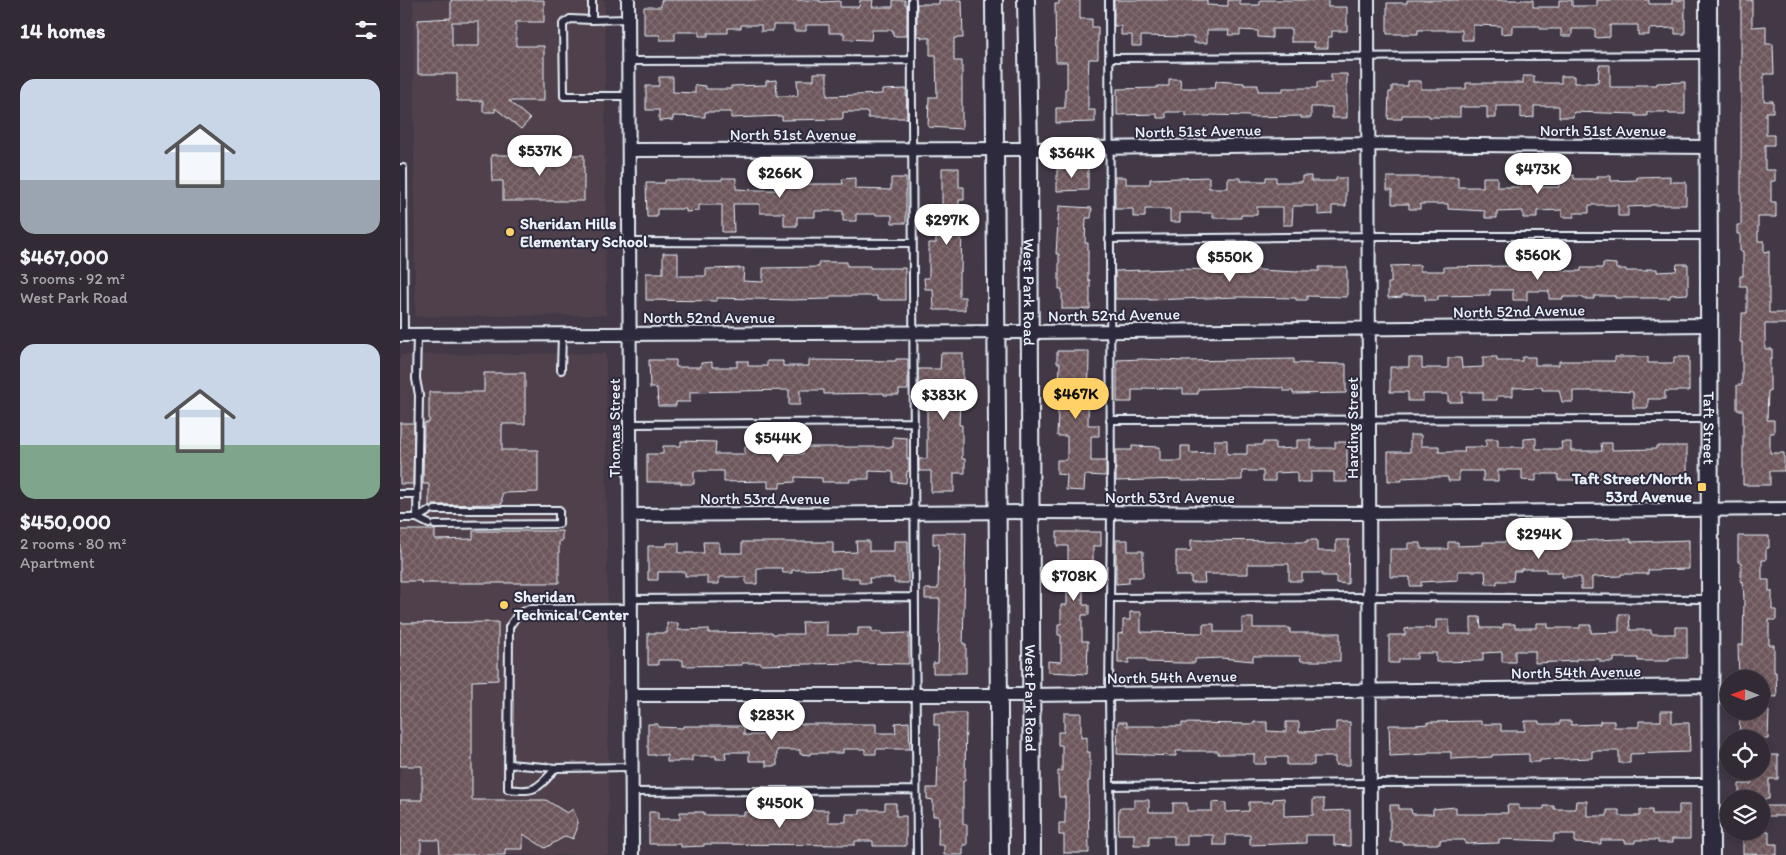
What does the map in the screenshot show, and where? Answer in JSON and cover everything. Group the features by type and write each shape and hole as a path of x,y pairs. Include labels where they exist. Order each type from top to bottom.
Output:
{"street":[{"name":"Thomas Street","path":"628,0 632,695 631,854"},
{"name":"West Park Road","path":"994,0 1000,855"},
{"name":"West Park Road","path":"1026,0 1029,149 1032,855"},
{"name":"Harding Street","path":"1368,0 1370,855"},
{"name":"Taft Street","path":"1708,0 1708,325 1712,855"},
{"name":"North 51st Avenue","path":"629,150 912,150 1368,144 1708,147"},
{"name":"North 52nd Avenue","path":"402,335 1030,332 1708,325"},
{"name":"North 53rd Avenue","path":"630,515 997,512 1370,514 1786,509"},
{"name":"North 54th Avenue","path":"632,695 1031,695 1712,686"}],"lane":[{"path":"592,0 592,20"},
{"path":"912,0 912,332 915,513 916,855"},
{"path":"1109,0 1109,694 1111,855"},
{"path":"628,19 570,19 563,24 564,96 629,96"},
{"path":"1109,58 1708,55"},
{"path":"628,61 912,60"},
{"path":"400,168 403,168 402,335"},
{"path":"1109,239 1368,236 1708,236"},
{"path":"629,242 912,243"},
{"path":"561,370 562,334"},
{"path":"417,335 416,379 419,395 417,518"},
{"path":"1110,420 1709,419"},
{"path":"630,424 913,422"},
{"path":"400,494 417,494"},
{"path":"400,518 417,518 432,525 559,524 559,510 432,511 417,518"},
{"path":"556,768 539,787 526,791 508,789 509,627 518,614 529,609 631,604 915,597"},
{"path":"1110,598 1711,599"},
{"path":"508,764 556,768 632,768"},
{"path":"1110,786 1370,782 1712,782"},
{"path":"632,792 916,790"}],"shaded area":[{"name":"Sheridan Hills Elementary School","path":"413,0 605,0 606,315 415,317"},
{"name":"Sheridan Technical Center","path":"606,353 609,855 400,855 400,355"}],"building":[{"path":"451,0 544,0 544,22 516,22 516,46 544,46 544,101 509,101 530,119 521,129 495,108 495,112 483,112 483,101 457,101 457,74 418,74 418,20 451,18","holes":["452,22 479,22 479,46 452,46"]},
{"path":"661,0 820,0 820,2 840,1 840,7 859,7 860,0 873,0 872,7 893,7 893,0 905,0 905,4 907,4 907,36 893,36 893,30 872,30 871,40 844,39 844,33 829,33 829,25 806,25 806,31 794,31 794,25 773,25 773,31 761,31 761,25 741,25 741,28 728,28 728,33 708,33 708,36 699,36 699,32 675,32 675,40 660,40 660,35 644,35 644,7 661,7"},
{"path":"939,0 962,0 963,38 954,38 954,61 962,61 962,129 928,127 929,97 937,97 936,55 930,55 930,38 917,36 917,4 939,4"},
{"path":"1059,0 1080,0 1080,19 1092,19 1092,27 1098,27 1098,59 1089,59 1088,81 1088,110 1095,110 1095,122 1056,123 1056,108 1065,108 1065,89 1067,89 1067,62 1056,62 1055,4 1059,4"},
{"path":"1114,0 1207,0 1207,5 1228,6 1228,0 1240,0 1240,5 1260,5 1260,0 1328,0 1328,7 1347,7 1347,31 1332,31 1332,37 1328,37 1328,48 1314,48 1314,42 1291,42 1291,29 1272,29 1272,38 1258,37 1258,31 1240,30 1240,35 1228,35 1229,30 1207,30 1207,43 1194,43 1194,37 1141,36 1141,46 1132,46 1132,35 1121,35 1121,26 1114,26"},
{"path":"1407,0 1533,0 1533,7 1559,7 1559,0 1572,0 1572,6 1597,6 1597,0 1649,0 1649,4 1672,4 1672,0 1685,0 1685,34 1675,34 1675,28 1649,29 1649,35 1638,35 1638,25 1610,25 1610,37 1595,38 1595,29 1572,29 1572,36 1561,36 1561,29 1540,29 1540,26 1512,26 1512,33 1501,34 1501,26 1473,25 1473,40 1462,40 1462,30 1418,30 1418,34 1387,34 1387,3 1407,3"},
{"path":"1741,0 1752,0 1752,27 1766,26 1766,44 1773,44 1774,74 1764,74 1764,101 1773,101 1773,112 1766,112 1766,135 1774,135 1774,145 1765,145 1765,170 1775,170 1775,181 1771,181 1771,202 1776,202 1776,217 1758,217 1758,241 1764,241 1764,252 1769,251 1769,313 1786,313 1786,324 1765,324 1765,349 1772,349 1767,420 1774,420 1774,433 1770,433 1770,453 1784,453 1784,471 1770,471 1770,485 1743,485 1743,410 1737,410 1737,385 1742,385 1741,320 1742,313 1747,313 1747,286 1740,286 1740,276 1743,276 1743,251 1740,251 1740,234 1737,234 1737,225 1741,225"},
{"path":"1599,65 1610,65 1610,87 1636,87 1636,85 1685,82 1685,114 1647,112 1647,116 1636,116 1636,114 1574,112 1573,117 1559,117 1559,106 1534,106 1534,117 1521,118 1521,106 1496,106 1496,118 1487,118 1487,107 1460,107 1460,117 1402,115 1402,119 1388,119 1389,92 1392,92 1392,86 1408,86 1408,81 1421,81 1421,89 1466,89 1466,83 1523,83 1523,76 1534,76 1534,83 1561,83 1561,76 1574,76 1574,83 1595,83 1598,82"},
{"path":"814,73 827,73 827,96 882,94 882,90 906,89 907,118 868,118 868,112 843,112 843,119 782,120 782,116 731,118 731,112 705,112 705,117 673,116 673,120 659,121 659,110 646,110 646,86 659,86 659,77 673,77 673,92 695,93 695,85 706,86 706,89 731,89 731,86 766,85 766,81 776,80 777,96 798,96 797,80 814,80"},
{"path":"1331,74 1347,74 1347,118 1332,118 1332,107 1311,107 1311,118 1301,118 1301,116 1186,116 1186,112 1166,112 1166,118 1157,118 1157,114 1117,115 1117,89 1169,86 1169,79 1180,79 1181,88 1215,88 1216,81 1258,85 1258,91 1283,91 1283,88 1317,88 1317,82 1331,82"},
{"path":"491,155 584,155 584,201 503,201 503,181 492,181"},
{"path":"942,168 959,168 959,187 964,187 964,200 959,200 959,226 962,226 959,297 965,297 965,310 934,310 933,289 925,289 924,278 929,278 929,243 936,243 936,218 929,218 929,207 942,207"},
{"path":"1088,168 1088,190 1057,191 1057,169"},
{"path":"1559,175 1574,175 1574,179 1598,179 1597,176 1611,176 1611,181 1637,180 1637,177 1670,176 1670,182 1686,182 1686,205 1628,207 1628,216 1618,216 1618,205 1589,205 1589,213 1574,213 1574,217 1562,217 1562,210 1537,211 1537,218 1523,218 1523,211 1497,212 1497,218 1485,218 1485,211 1448,209 1448,204 1420,204 1420,209 1409,209 1409,204 1392,204 1392,190 1387,190 1387,177 1458,177 1458,187 1483,187 1483,177 1497,177 1497,187 1521,187 1521,177 1537,177 1537,187 1559,187"},
{"path":"1302,176 1311,176 1311,181 1336,181 1336,178 1346,178 1346,206 1332,206 1332,214 1318,215 1318,206 1293,206 1292,225 1283,225 1283,207 1257,207 1257,215 1241,215 1241,218 1213,218 1213,213 1180,213 1180,222 1170,222 1170,209 1145,209 1145,217 1133,217 1133,209 1115,209 1115,177 1126,177 1126,184 1150,184 1150,179 1209,177 1209,188 1228,188 1228,178 1241,178 1241,181 1266,181 1266,177 1276,177 1276,182 1302,182"},
{"path":"722,178 736,178 736,189 781,190 781,179 796,179 796,184 843,184 842,179 855,178 855,189 891,190 891,178 906,178 906,223 892,223 892,215 876,214 856,214 856,221 843,221 843,211 815,211 815,217 797,217 797,226 784,226 784,213 760,213 760,204 733,204 734,232 722,232 722,205 699,205 699,211 686,212 686,209 657,209 657,217 647,217 646,183 665,183 665,180 722,180"},
{"path":"1059,206 1092,208 1091,218 1086,218 1085,243 1088,243 1090,309 1062,309 1062,289 1059,289 1059,254 1056,254"},
{"path":"663,253 678,253 678,276 706,276 706,269 744,268 743,281 763,282 763,268 819,267 819,262 847,262 847,266 870,266 870,268 905,268 905,300 877,300 877,296 830,296 830,299 792,300 717,298 717,301 646,300 646,273 663,273"},
{"path":"1229,255 1240,255 1240,269 1298,272 1319,271 1319,267 1347,267 1347,297 1307,296 1307,300 1296,300 1296,298 1239,297 1149,300 1115,299 1115,271 1229,270"},
{"path":"1512,258 1527,258 1527,266 1548,266 1548,258 1563,258 1563,271 1581,271 1581,268 1603,268 1603,263 1616,264 1616,269 1626,269 1626,271 1657,269 1657,272 1676,271 1677,264 1688,264 1688,294 1670,295 1670,298 1594,296 1594,299 1563,297 1563,299 1549,299 1549,291 1527,291 1527,300 1513,300 1513,290 1490,290 1490,295 1438,296 1438,300 1425,300 1425,295 1402,295 1402,297 1388,298 1388,283 1391,283 1391,266 1420,265 1420,271 1444,271 1444,267 1512,266"},
{"path":"1057,351 1089,351 1088,425 1099,425 1099,436 1091,436 1091,461 1106,461 1106,476 1085,475 1084,491 1066,490 1067,475 1057,474 1057,460 1067,460 1067,436 1057,436 1060,363 1057,363"},
{"path":"941,353 963,353 965,401 960,401 959,425 962,425 962,459 965,459 965,473 954,473 954,492 931,492 931,471 919,471 919,459 927,459 927,410 926,400 923,400 923,390 918,390 918,369 940,369"},
{"path":"1483,357 1497,357 1497,361 1522,361 1522,357 1535,357 1535,365 1559,365 1559,361 1615,361 1615,357 1648,357 1648,363 1674,363 1674,357 1689,357 1689,391 1665,391 1665,399 1648,399 1648,408 1633,408 1633,392 1573,391 1573,402 1562,402 1559,390 1542,390 1542,387 1513,388 1513,396 1497,396 1497,400 1483,400 1483,392 1462,392 1462,402 1448,402 1448,394 1423,394 1423,401 1408,401 1408,392 1390,392 1390,367 1409,367 1409,358 1422,358 1422,368 1448,368 1448,358 1461,358 1462,368 1483,367"},
{"path":"896,359 908,359 908,390 899,390 899,395 884,395 884,393 824,394 824,390 800,390 800,405 789,405 789,390 690,392 690,402 676,402 676,406 658,406 657,388 650,388 649,360 676,360 676,367 701,367 701,363 712,362 712,367 737,367 737,361 748,361 748,366 767,366 767,361 783,361 783,366 809,366 809,360 896,361"},
{"path":"1294,359 1294,363 1346,364 1346,393 1293,394 1293,391 1283,391 1283,388 1249,387 1198,389 1198,394 1183,394 1183,389 1142,388 1142,390 1132,390 1132,402 1117,402 1117,360 1183,361"},
{"path":"484,373 525,373 525,424 502,424 502,450 538,450 538,492 502,493 502,504 429,505 429,484 423,484 424,423 429,423 429,392 484,392"},
{"path":"400,423 414,423 413,484 400,484"},
{"path":"1410,435 1421,435 1421,446 1439,446 1439,452 1465,452 1464,447 1486,447 1486,439 1498,439 1498,447 1524,447 1524,439 1536,438 1536,449 1562,449 1561,442 1571,442 1571,451 1602,451 1601,443 1612,443 1612,450 1656,449 1656,446 1687,446 1687,476 1669,476 1669,480 1635,479 1635,475 1613,475 1613,478 1593,478 1593,480 1558,480 1558,474 1536,474 1536,481 1522,480 1522,470 1498,470 1498,481 1483,481 1483,471 1459,471 1459,481 1448,481 1448,477 1421,477 1402,478 1402,481 1388,481 1388,452 1410,452"},
{"path":"893,437 907,438 909,471 907,471 906,483 893,482 893,472 869,471 869,479 850,479 850,482 822,482 822,478 795,477 795,482 780,483 780,488 768,488 768,481 724,482 724,471 694,471 694,484 647,482 647,454 663,454 663,446 681,446 681,441 716,442 715,454 745,454 745,446 756,446 756,449 770,449 770,454 803,454 803,447 893,447"},
{"path":"1214,440 1227,440 1227,454 1247,454 1247,445 1263,445 1263,442 1275,442 1275,449 1297,448 1297,440 1311,440 1311,448 1335,448 1335,442 1347,442 1347,482 1334,482 1334,472 1311,472 1311,482 1297,482 1297,472 1275,473 1275,481 1263,481 1263,471 1242,471 1242,480 1116,481 1116,450 1132,450 1132,446 1160,447 1160,461 1181,461 1181,446 1190,446 1190,453 1214,452"},
{"path":"400,530 435,530 435,540 473,539 473,531 562,531 562,541 559,541 559,583 421,583 421,581 400,581"},
{"path":"1057,532 1101,532 1101,546 1093,546 1093,562 1083,562 1083,605 1089,605 1089,615 1082,615 1082,641 1088,641 1087,674 1048,672 1048,661 1061,662 1061,635 1058,635 1058,624 1061,624 1061,605 1067,605 1067,583 1057,583 1057,569 1068,569 1068,546 1057,546"},
{"path":"933,533 966,533 963,644 966,644 966,673 933,673 933,663 938,663 940,599 925,599 925,589 938,589 939,544 933,544"},
{"path":"1738,536 1769,536 1766,560 1762,560 1762,580 1769,580 1769,591 1772,591 1772,610 1776,610 1776,620 1769,620 1769,645 1774,645 1774,672 1776,672 1777,697 1770,697 1770,670 1739,670 1738,645 1743,645 1744,600 1743,581 1741,582 1741,562 1738,562"},
{"path":"1542,539 1555,539 1555,542 1619,539 1631,539 1631,542 1689,540 1689,569 1648,570 1648,574 1592,577 1592,589 1581,589 1581,577 1562,577 1562,572 1546,572 1546,569 1521,569 1521,571 1514,571 1513,581 1497,581 1497,584 1486,584 1485,571 1458,571 1458,580 1421,582 1421,586 1410,586 1410,577 1390,577 1390,549 1408,549 1408,543 1421,543 1421,549 1448,549 1448,542 1458,542 1458,546 1483,545 1483,542 1511,542 1511,540 1521,540 1521,543 1542,543"},
{"path":"1116,540 1128,540 1128,551 1143,551 1143,577 1129,577 1129,583 1116,584"},
{"path":"1191,540 1307,542 1307,540 1317,540 1317,551 1336,551 1336,540 1349,540 1348,584 1336,583 1336,576 1322,576 1322,573 1302,573 1302,581 1289,581 1289,564 1248,564 1248,574 1204,574 1205,583 1191,583 1191,576 1176,576 1176,551 1191,551"},
{"path":"856,541 869,541 869,551 894,551 894,541 908,541 908,583 894,583 894,578 869,578 870,583 859,583 859,578 841,578 841,569 792,570 792,573 783,573 782,568 757,568 757,584 746,584 746,577 719,577 719,584 707,584 707,576 685,576 685,572 658,572 658,580 648,580 648,546 667,546 667,543 679,543 679,553 704,553 703,542 719,542 719,553 742,553 742,542 833,542 833,553 857,552"},
{"path":"1130,612 1141,612 1141,632 1203,633 1203,624 1214,624 1214,632 1242,632 1242,618 1253,618 1253,628 1290,628 1290,633 1340,633 1340,661 1301,661 1300,656 1253,656 1253,661 1221,658 1195,659 1195,663 1182,663 1147,662 1147,659 1129,659 1129,663 1118,663 1118,634 1123,633 1123,620 1130,620"},
{"path":"1619,614 1629,614 1630,630 1651,630 1651,634 1675,634 1675,627 1687,627 1687,658 1669,658 1669,661 1638,661 1638,658 1614,658 1614,662 1600,662 1600,659 1576,659 1576,661 1535,663 1535,651 1515,651 1515,662 1502,662 1502,652 1483,653 1483,661 1436,662 1436,653 1417,653 1417,659 1399,659 1399,663 1389,663 1389,635 1405,635 1405,629 1410,628 1436,628 1436,620 1449,620 1449,634 1471,634 1471,617 1480,617 1481,628 1503,628 1503,624 1515,624 1515,628 1536,628 1536,623 1548,623 1548,628 1580,628 1580,625 1591,625 1591,633 1619,632"},
{"path":"827,621 827,635 858,635 858,628 872,628 872,632 881,632 881,634 909,633 909,664 761,665 761,663 742,663 742,665 683,666 683,660 658,660 658,665 648,665 648,633 667,633 667,623 678,623 678,630 709,629 709,633 772,632 772,634 803,634 802,622"},
{"path":"498,622 498,680 472,681 472,800 546,800 567,813 573,809 577,819 577,829 573,839 566,836 545,848 523,834 523,849 505,849 505,855 440,855 439,840 421,840 421,855 400,855 400,800 422,800 422,766 400,766 400,623"},
{"path":"1661,711 1672,711 1672,723 1689,723 1690,752 1630,754 1630,763 1619,763 1619,751 1592,751 1592,758 1540,760 1540,762 1529,762 1529,754 1451,759 1451,752 1428,752 1428,754 1390,756 1389,725 1481,721 1481,724 1501,724 1501,731 1525,731 1525,721 1539,721 1539,724 1560,724 1560,721 1571,721 1571,725 1600,724 1600,721 1614,721 1614,727 1639,727 1639,721 1661,721"},
{"path":"934,713 966,713 963,824 967,824 967,845 963,845 963,855 944,855 944,845 938,845 939,816 933,816 933,800 927,799 927,788 937,788 938,756 940,756 939,725 934,725"},
{"path":"1064,713 1081,713 1081,738 1087,737 1087,752 1090,752 1090,781 1088,781 1089,853 1064,853 1064,835 1059,835 1059,823 1065,823 1065,797 1059,797 1058,781 1058,771 1062,771 1062,745 1058,745 1058,732 1064,732"},
{"path":"1740,720 1769,720 1768,730 1739,730"},
{"path":"909,722 910,749 876,749 876,754 865,754 865,749 843,749 843,753 810,753 810,755 800,754 800,750 777,750 777,766 766,766 766,761 749,761 749,752 725,752 726,759 716,759 716,756 692,756 692,761 678,762 667,762 667,755 648,755 648,724 658,724 658,727 683,728 683,726 744,726 744,735 764,735 764,724 876,724 876,733 896,733 895,723"},
{"path":"1118,722 1127,722 1127,726 1182,726 1182,723 1254,724 1254,722 1267,722 1267,731 1286,732 1286,722 1299,722 1299,732 1336,731 1336,722 1350,722 1350,765 1335,765 1335,757 1314,757 1314,765 1287,765 1287,757 1266,757 1266,764 1254,764 1254,754 1218,754 1218,751 1176,751 1176,756 1117,754"},
{"path":"1770,755 1778,755 1778,779 1770,779"},
{"path":"1751,780 1769,780 1769,790 1739,790 1739,784 1751,784"},
{"path":"1284,798 1284,816 1313,815 1313,799 1324,799 1324,811 1350,810 1350,846 1334,845 1334,835 1306,835 1306,843 1250,845 1250,835 1226,835 1226,845 1213,845 1213,835 1187,835 1187,845 1174,845 1174,836 1149,836 1149,845 1134,845 1134,834 1118,834 1119,808 1134,808 1134,800 1149,800 1149,812 1173,812 1173,803 1187,803 1187,811 1212,811 1212,802 1226,803 1226,812 1249,811 1249,802 1273,802 1273,799"},
{"path":"1576,801 1587,801 1587,816 1607,816 1607,810 1619,810 1619,816 1640,816 1640,810 1652,810 1652,814 1679,814 1679,805 1690,805 1690,839 1672,839 1672,843 1658,843 1658,840 1635,840 1635,843 1625,843 1625,840 1601,840 1601,844 1575,843 1575,834 1554,834 1554,841 1499,839 1499,843 1465,844 1465,840 1440,840 1440,844 1390,842 1390,805 1399,805 1399,809 1411,809 1412,814 1433,814 1433,809 1456,807 1456,814 1486,814 1508,813 1507,805 1519,805 1519,809 1544,809 1544,806 1554,806 1554,809 1575,809"},
{"path":"885,803 896,803 896,816 906,816 906,846 873,846 873,841 855,841 855,845 704,844 704,846 681,847 681,844 649,844 649,812 658,812 658,819 680,819 680,812 704,812 704,815 744,815 744,812 804,814 804,810 828,810 828,822 846,822 846,814 860,814 860,810 885,810"},
{"path":"1770,806 1784,806 1784,816 1770,816"},
{"path":"1743,840 1769,840 1769,844 1777,844 1777,855 1743,854"}],"place":[{"name":"Sheridan Hills Elementary School","path":"510,232"},
{"name":"Taft Street/North 53rd Avenue","path":"1702,487"},
{"name":"Sheridan Technical Center","path":"504,605"}]}
